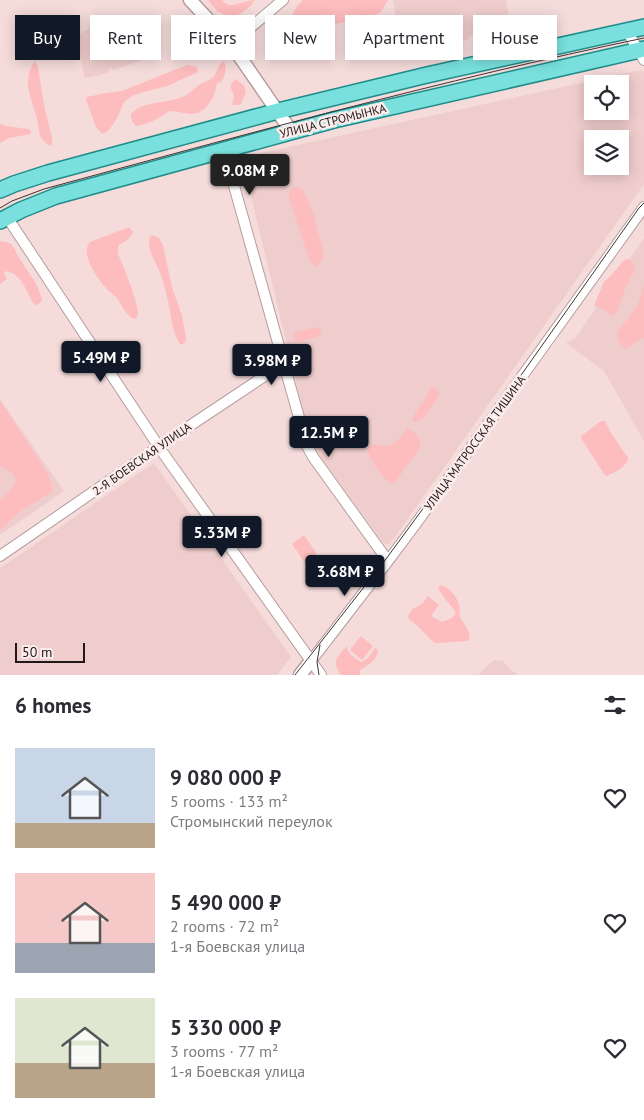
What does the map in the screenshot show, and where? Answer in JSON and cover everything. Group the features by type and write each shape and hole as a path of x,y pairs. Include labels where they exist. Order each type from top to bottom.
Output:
{"main road":[{"name":"УЛИЦА СТРОМЫНКА","path":"0,190 48,173 278,111 428,75 644,27"},
{"name":"УЛИЦА СТРОМЫНКА","path":"3,219 56,196 292,131 404,103 642,54"}],"street":[{"path":"190,0 204,15"},
{"path":"255,24 283,0"},
{"path":"627,31 642,54"},
{"path":"242,60 292,131"},
{"path":"224,150 307,446 388,561"},
{"name":"УЛИЦА МАТРОССКАЯ ТИШИНА","path":"300,675 388,561 644,207"},
{"path":"3,219 159,447 321,675"},
{"name":"2-Я БОЕВСКАЯ УЛИЦА","path":"0,556 284,363"}],"shaded area":[{"path":"208,0 222,0 229,5 233,5 255,0 244,12 237,15 225,15 217,11"},
{"path":"303,0 388,0 381,12 375,15 345,15 345,22 335,24 335,15 292,15"},
{"path":"393,0 506,0 508,15 473,15 473,35 463,41 463,15 396,15"},
{"path":"90,28 90,60 144,60 113,70 112,68 108,70 109,72 101,75 85,78 80,58 80,34"},
{"path":"35,61 38,67 45,110 52,137 52,144 50,146 40,136 28,88 29,74"},
{"path":"224,61 226,69 224,77 221,82 217,83 215,93 206,108 192,114 169,111 149,122 136,126 131,114 136,110 147,105 185,96 199,85 210,80"},
{"path":"187,65 197,67 198,71 167,86 132,96 124,102 116,120 108,131 102,134 96,127 86,100 87,97 122,91"},
{"path":"640,70 644,71 644,184 390,544 385,545 312,443 244,167 252,155 584,82 584,120 629,120 629,75 617,75"},
{"path":"236,79 244,86 246,92 241,104 232,105 234,97 231,86"},
{"path":"0,124 29,129 31,134 9,138 0,143"},
{"path":"294,187 303,190 314,215 323,249 323,259 317,266 314,266 310,261 289,198 290,192"},
{"path":"130,228 133,232 132,235 119,245 118,254 138,312 137,318 133,319 100,280 88,260 87,253 87,247 90,242"},
{"path":"153,235 159,238 163,245 172,287 182,316 186,338 183,344 180,344 174,332 163,282 150,250 149,241"},
{"path":"644,238 644,441 604,371 566,343 576,337"},
{"path":"1,241 12,245 36,284 42,301 37,305 34,304 24,284 12,273 7,271 4,273 7,279 0,284"},
{"path":"627,259 632,262 635,269 625,289 617,312 612,316 605,310 595,306 595,303 604,282"},
{"path":"644,285 644,338 626,349 619,341 618,334 638,304"},
{"path":"316,327 321,333 317,337 299,342 295,340 294,335 296,332"},
{"path":"431,386 438,391 439,396 424,417 415,422 412,421 427,396"},
{"path":"0,399 64,491 0,535"},
{"path":"0,401 48,474 53,491 21,511 0,530 0,499 11,490 16,478 11,472 0,466"},
{"path":"601,421 605,421 628,458 623,467 607,476 581,438 582,435"},
{"path":"408,428 419,438 419,448 398,479 392,484 381,474 367,450 368,447 374,444 386,446 395,443"},
{"path":"154,463 291,657 277,675 0,675 0,568"},
{"path":"304,535 317,554 305,563 292,544"},
{"path":"440,585 452,592 456,598 460,617 468,630 469,640 435,643 409,619 408,616 411,610 423,603 428,596 439,605 431,616 442,622 452,618 456,613 438,589"},
{"path":"361,636 373,646 362,660 350,650"},
{"path":"347,646 350,654 361,662 368,658 375,648 378,650 374,659 360,670 360,675 341,675 336,666 336,659"},
{"path":"494,660 503,661 517,675 478,675"}],"tram line":[{"path":"0,208 12,201 44,189 268,129 418,90 644,38"},
{"path":"295,675 386,559 644,203"},
{"path":"319,675 317,662 320,645"}]}
